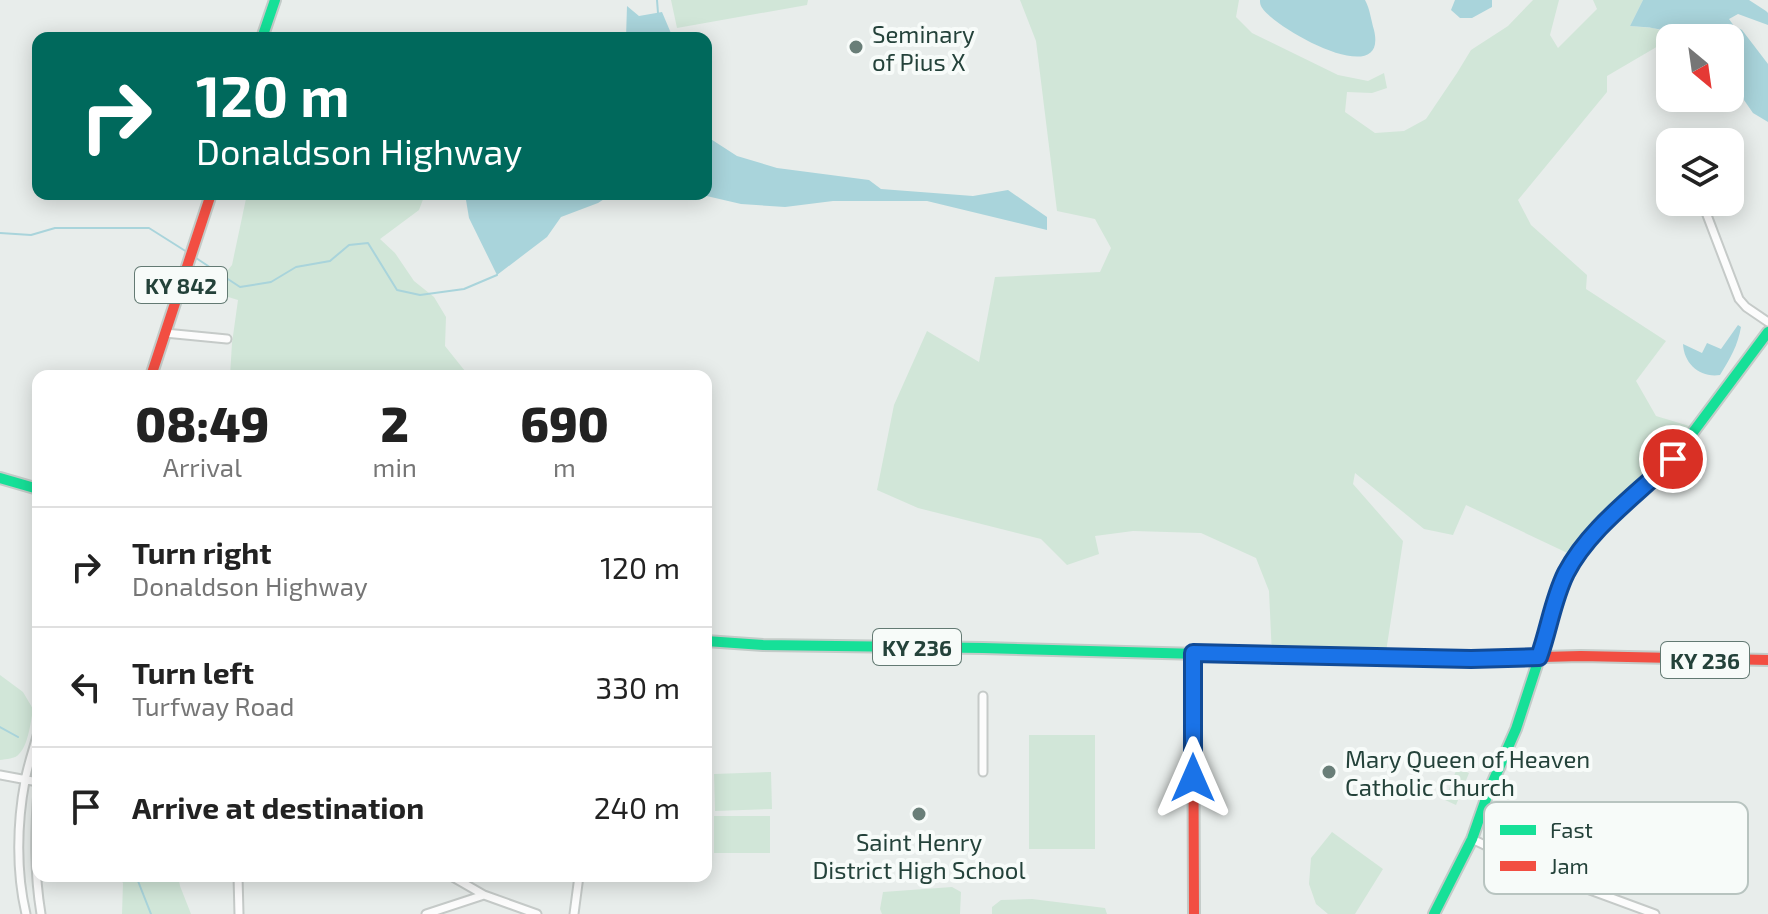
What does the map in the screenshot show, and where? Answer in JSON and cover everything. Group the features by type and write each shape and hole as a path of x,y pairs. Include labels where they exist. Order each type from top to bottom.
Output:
{"main road":[{"path":"264,32 275,0"},
{"name":"KY 842","path":"153,370 209,200"},
{"path":"1485,802 1516,729 1560,588 1576,557 1609,520 1673,459 1768,332"},
{"path":"0,478 32,487"},
{"name":"KY 236","path":"712,641 1471,659 1768,660"},
{"path":"1193,653 1194,914"},
{"path":"1434,914 1472,839 1484,804"}],"street":[{"path":"1707,216 1739,299 1768,322"},
{"path":"165,333 227,339"},
{"path":"983,696 983,772"},
{"path":"26,914 19,838 25,779 32,754"},
{"path":"0,775 32,781"},
{"path":"1472,839 1484,845"},
{"path":"35,882 41,914"},
{"path":"238,882 239,914"},
{"path":"461,882 484,895 537,914"},
{"path":"574,914 578,882"},
{"path":"1601,894 1655,914"},
{"path":"426,914 484,895"}],"green space":[{"path":"671,0 808,0 807,5 677,28"},
{"path":"1020,0 1239,0 1236,17 1252,33 1338,75 1368,81 1384,73 1387,88 1372,93 1347,92 1345,112 1375,133 1404,131 1426,119 1471,50 1508,26 1533,0 1559,0 1550,35 1558,48 1597,9 1593,0 1643,0 1630,26 1656,29 1656,47 1607,76 1607,92 1518,200 1531,225 1587,275 1586,289 1666,341 1636,381 1656,416 1696,428 1576,557 1466,505 1453,535 1424,529 1355,473 1353,484 1403,541 1384,665 1272,656 1269,591 1256,558 1201,533 1133,531 1095,536 1099,554 1067,565 1041,539 918,508 877,490 894,405 927,331 979,362 995,277 1100,272 1111,248 1095,219 1057,211 1036,41"},
{"path":"246,200 423,200 419,210 380,239 395,253 414,281 434,297 446,317 445,346 464,370 230,370 238,300 225,296 214,287 232,265"},
{"path":"0,675 23,692 32,707 32,715 22,750 15,757 0,760"},
{"path":"1029,735 1095,735 1095,849 1029,849"},
{"path":"1457,768 1469,773 1456,805 1445,800"},
{"path":"771,772 772,809 715,811 714,774"},
{"path":"714,816 770,816 770,853 714,853"},
{"path":"1332,832 1383,869 1355,914 1328,914 1316,904 1309,884 1311,858"},
{"path":"179,882 191,914 122,914 123,883"},
{"path":"952,887 961,892 960,914 882,914 880,909 883,892"},
{"path":"1032,899 1105,908 1107,914 992,914 992,907 1001,900"}],"water":[{"path":"1260,0 1365,0 1374,30 1374,48 1364,56 1347,56 1327,50 1269,16"},
{"path":"1455,0 1492,0 1492,7 1472,18 1460,18 1451,10"},
{"path":"1643,0 1749,0 1768,13 1768,25 1738,14 1729,19 1733,24 1656,24 1656,29 1630,26"},
{"path":"627,6 639,16 662,12 670,32 626,32"},
{"path":"1744,33 1768,64 1768,122 1753,113 1744,100"},
{"path":"712,140 737,156 777,168 869,180 881,189 973,196 1008,190 1047,217 1047,230 927,201 833,201 785,207 741,204 712,197"},
{"path":"466,200 603,200 561,217 547,237 497,275 469,218"},
{"path":"1738,325 1741,327 1738,340 1720,375 1700,372 1686,358 1683,344 1702,353 1707,343 1721,349"}],"waterway":[{"path":"657,0 658,13"},
{"path":"0,233 31,235 55,228 149,228 187,252"},
{"path":"196,258 240,287 271,282 296,267 330,261 349,245 368,243 397,290 420,295 464,289 497,275"},
{"path":"0,727 18,737"},
{"path":"138,882 151,914"}],"traffic: fast":[{"path":"264,32 275,0"},
{"path":"1485,802 1516,729 1555,602 1576,557 1592,537 1673,459 1768,332"},
{"path":"0,478 32,487"},
{"path":"712,641 1272,656 1504,658"},
{"path":"1434,914 1472,839 1484,804"}],"traffic: jam":[{"path":"153,370 209,200"},
{"path":"1193,653 1194,914"},
{"path":"1504,658 1581,656 1768,660"}],"place":[{"name":"Seminary of Pius X","path":"856,47"},
{"name":"Mary Queen of Heaven Catholic Church","path":"1329,772"},
{"name":"Saint Henry District High School","path":"919,814"}],"route":[{"path":"1193,778 1193,653 1471,659 1539,657 1560,588 1576,557 1592,537 1673,459"}]}
